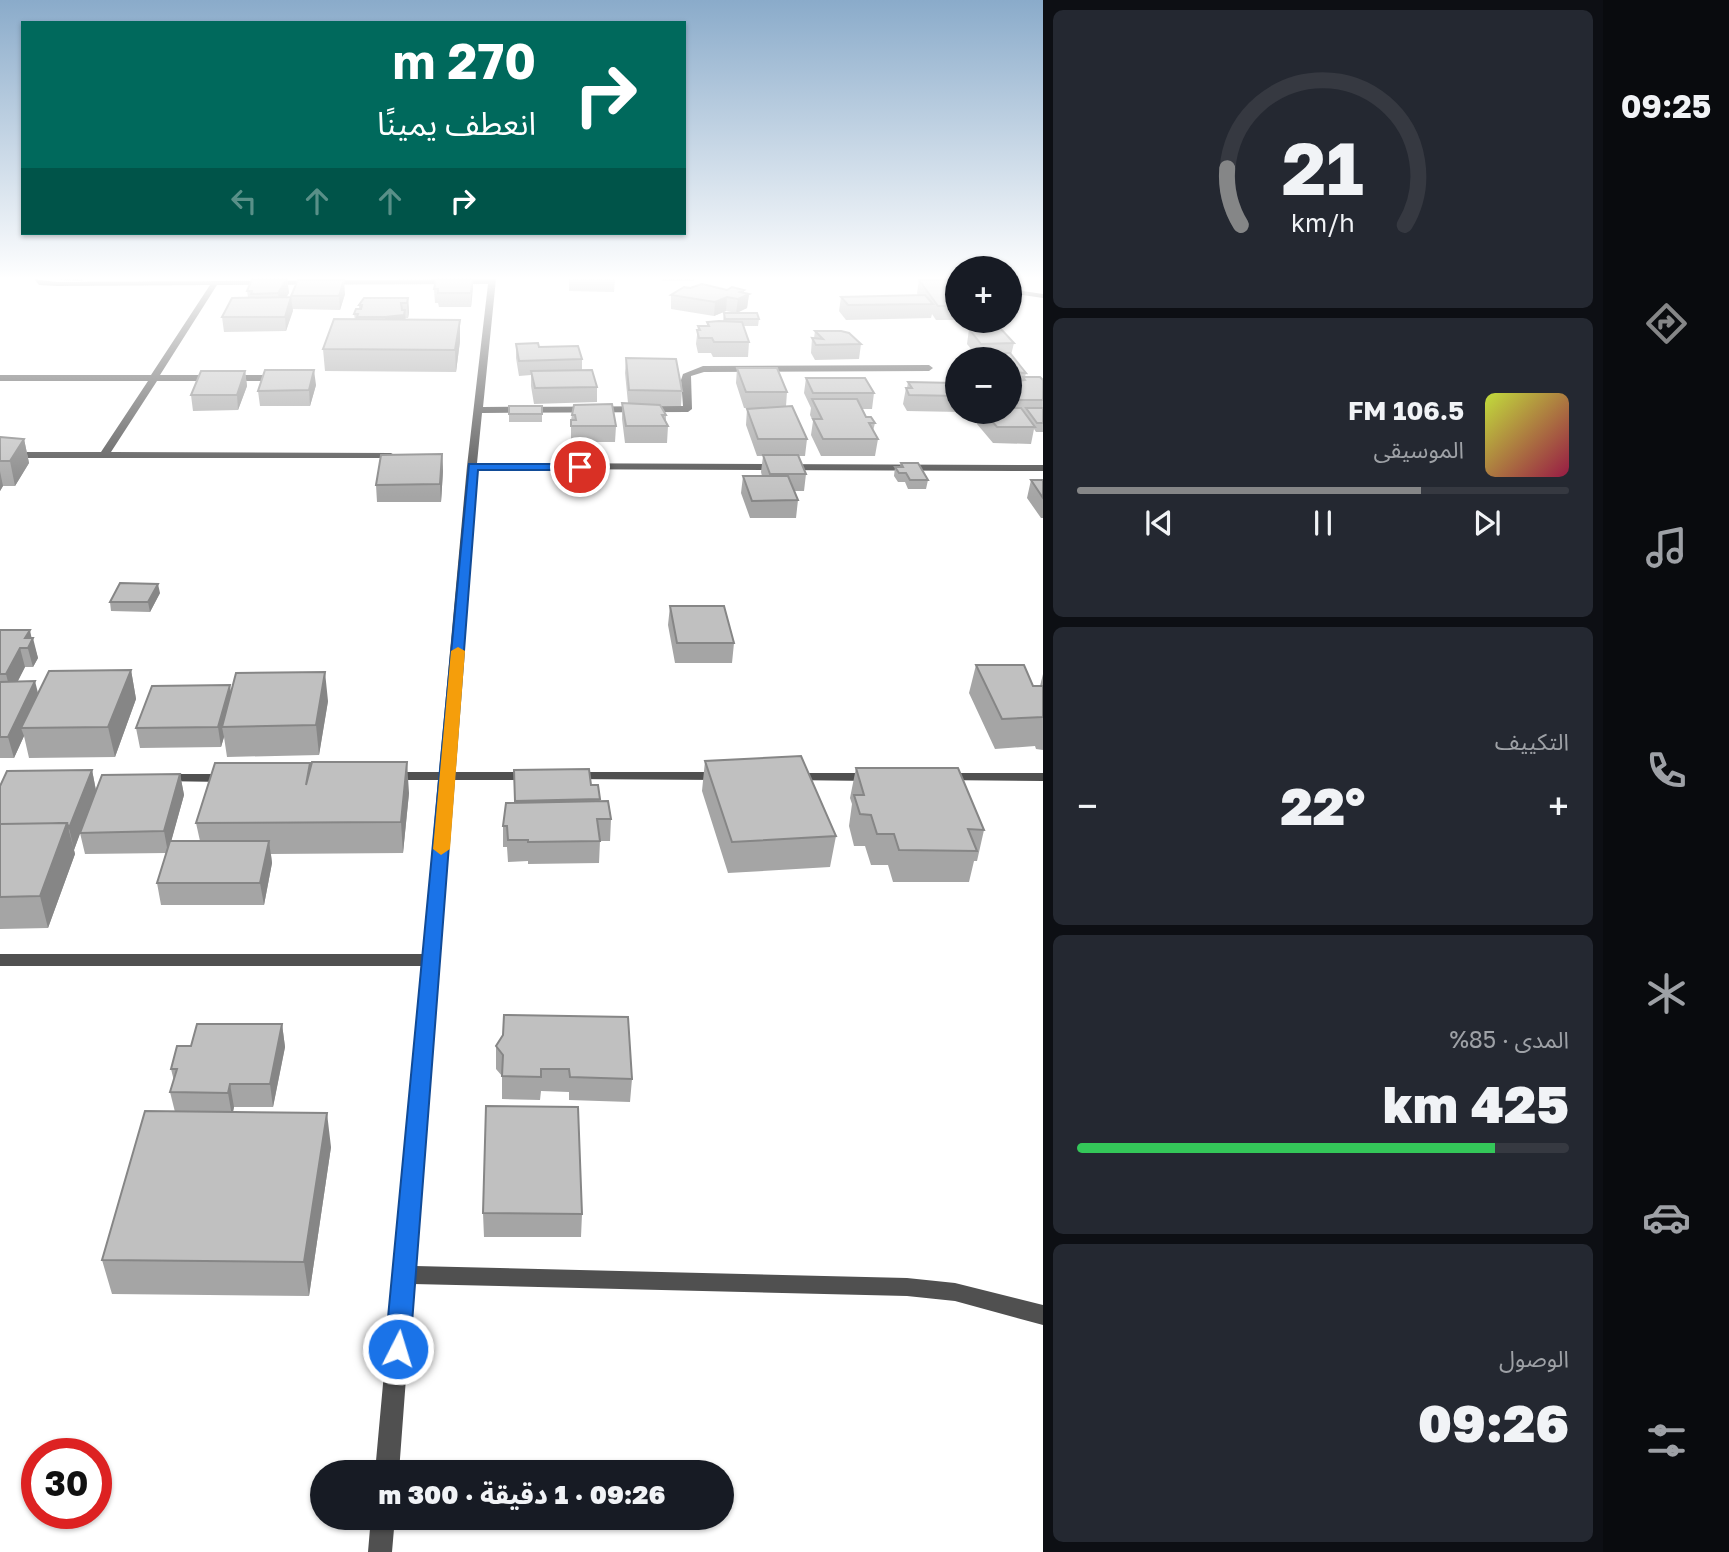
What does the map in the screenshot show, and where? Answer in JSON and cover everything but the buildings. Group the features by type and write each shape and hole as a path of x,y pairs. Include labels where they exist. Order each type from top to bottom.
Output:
{"street":[{"path":"105,454 172,351"},
{"path":"388,1460 448,776 472,466 485,351"},
{"path":"479,410 688,409 685,380 687,374 703,369 929,368"},
{"path":"0,378 292,378"},
{"path":"0,455 391,456"},
{"path":"472,466 1043,468"},
{"path":"380,776 739,776"},
{"path":"780,776 891,777"},
{"path":"932,777 1043,777"},
{"path":"149,778 244,778"},
{"path":"0,960 430,960"},
{"path":"404,1275 907,1287 954,1292 1043,1315"},
{"path":"380,1552 382,1530"}],"slow traffic":[{"path":"441,849 458,651"}],"route":[{"path":"398,1349 472,466 580,467"}]}
